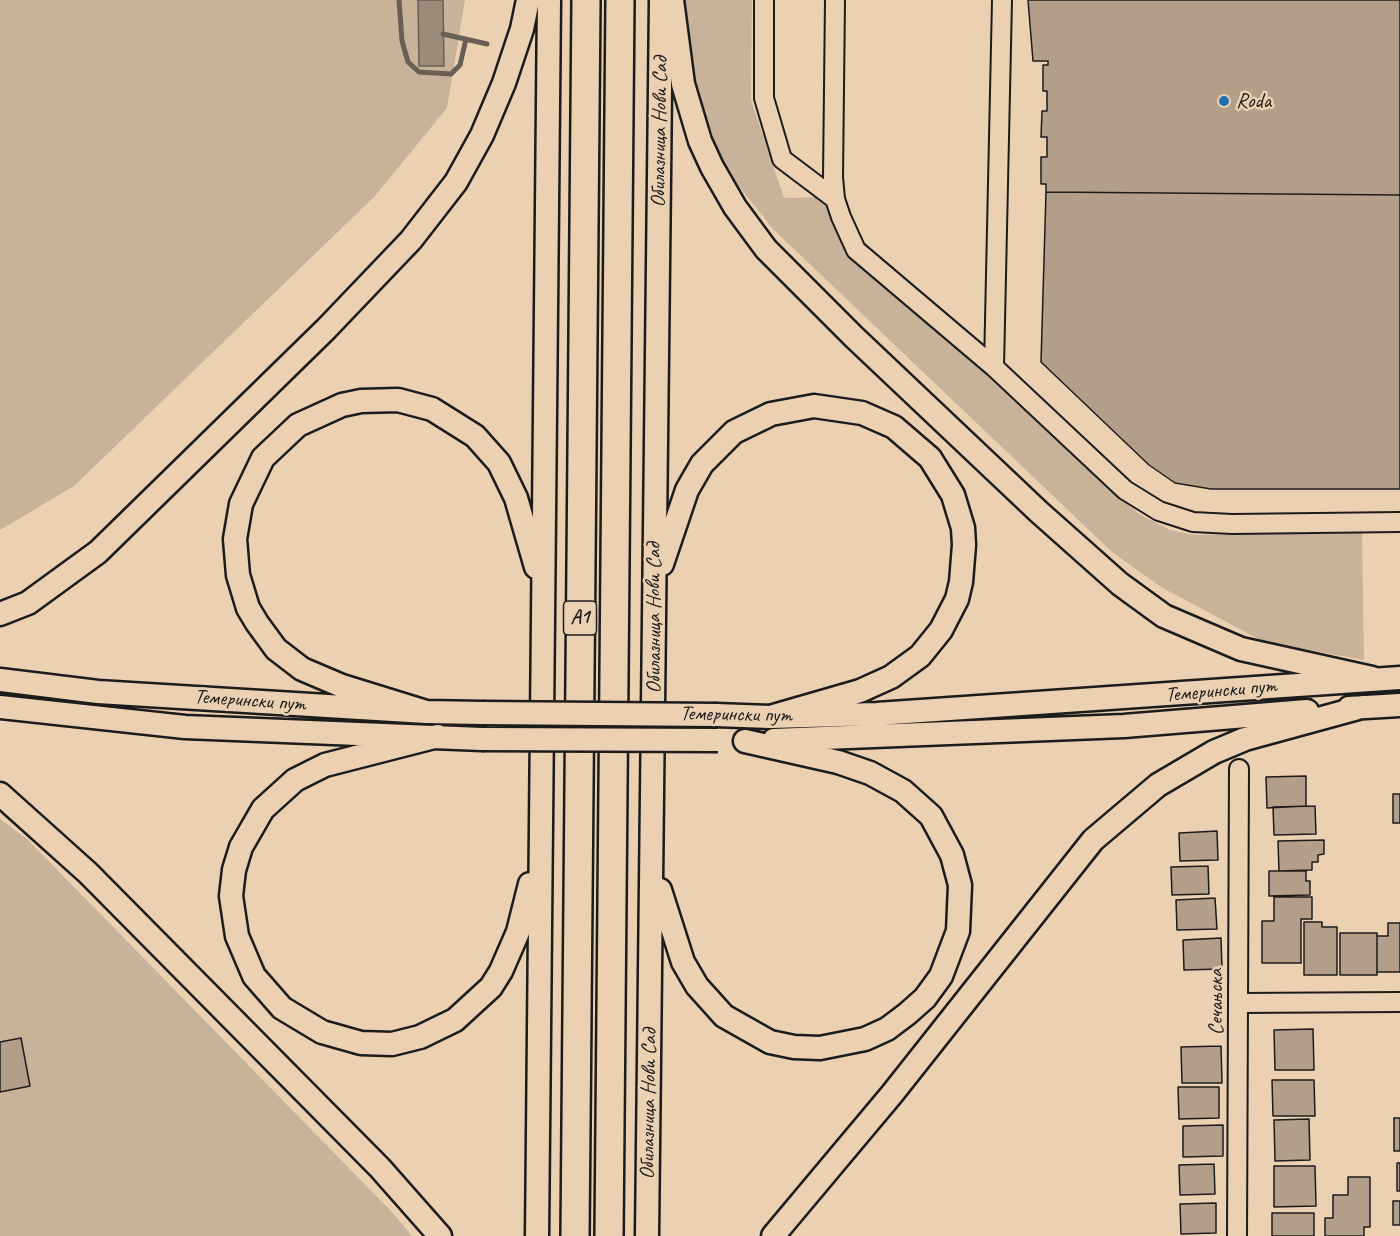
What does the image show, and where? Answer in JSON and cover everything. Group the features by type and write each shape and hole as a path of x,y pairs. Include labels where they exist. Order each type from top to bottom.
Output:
{"highway":[{"name":"A1","path":"575,1236 586,0"},
{"name":"A1","path":"609,1236 620,0"}],"main road":[{"path":"0,615 28,603 98,552 326,329 411,240 456,182 482,135 504,83 522,29 528,0"},
{"path":"537,1236 549,0"},
{"name":"Обилазница Нови Сад","path":"647,1236 661,0"},
{"path":"672,0 683,84 700,141 712,167 735,207 766,249 854,338 1039,512 1145,603 1189,628 1241,649 1372,678"},
{"path":"426,712 342,686 302,669 276,649 248,608 235,556 237,521 254,472 275,444 311,417 342,405 361,401 398,400 432,409 446,416 482,443 509,481 544,594"},
{"path":"654,587 680,507 702,464 734,432 760,418 796,408 846,409 876,418 894,428 930,458 953,495 963,528 962,582 957,599 941,630 920,656 883,681 852,693 770,717"},
{"name":"Темерински пут","path":"0,680 98,692 426,712 770,717 1082,701 1372,678 1400,678"},
{"name":"Темерински пут","path":"0,707 185,727 298,733 482,739 745,741 1124,726 1400,705"},
{"path":"773,1236 886,1102 1093,840 1158,785 1214,752 1245,739 1362,707"},
{"path":"438,736 366,753 310,771 277,795 254,822 237,858 232,883 232,910 237,936 245,957 254,976 272,999 306,1024 349,1041 392,1044 420,1037 444,1027 480,999 501,971 518,932 540,844"},
{"path":"653,860 669,924 689,975 714,1006 748,1031 770,1042 794,1047 833,1047 865,1039 887,1029 925,998 950,957 960,917 958,872 939,827 914,799 870,773 838,762 745,741"},
{"path":"0,794 88,873 380,1168 440,1236"}],"street":[{"path":"764,0 764,99 782,159 835,199"},
{"path":"835,0 835,199 856,250 994,367 1125,490 1159,511 1193,522 1212,523 1400,522"},
{"path":"994,367 998,270 1002,0"},
{"name":"Сечањска","path":"1237,1236 1239,769"},
{"path":"1238,1003 1400,1002"}],"shaded area":[{"path":"0,0 465,0 447,108 374,197 74,486 0,530"},
{"path":"418,0 443,0 444,66 419,66"},
{"path":"684,0 752,0 751,100 784,198 824,197 852,258 964,355 1139,514 1170,530 1195,535 1362,533 1364,660 1264,642 1161,587 1112,552 774,230 730,175 698,103"},
{"path":"0,819 27,839 391,1211 412,1236 0,1236"}],"building":[{"name":"Roda","path":"1028,0 1400,0 1400,195 1046,192 1046,184 1041,184 1041,157 1047,157 1047,137 1041,137 1042,111 1047,111 1047,91 1043,91 1043,65 1048,65 1048,61 1033,61"},
{"path":"1046,192 1400,195 1400,489 1211,489 1175,483 1149,465 1041,362"},
{"path":"1306,776 1306,806 1267,808 1266,777"},
{"path":"1393,794 1400,794 1400,823 1393,823"},
{"path":"1315,806 1316,834 1274,835 1273,807"},
{"path":"1217,831 1218,860 1180,861 1179,833"},
{"path":"1324,840 1324,854 1318,855 1318,862 1312,862 1312,870 1279,871 1278,841"},
{"path":"1208,866 1209,894 1172,895 1171,867"},
{"path":"1269,871 1306,871 1306,881 1310,881 1310,895 1269,896"},
{"path":"1274,897 1312,897 1312,919 1301,919 1301,963 1262,963 1262,921 1274,921"},
{"path":"1215,898 1217,929 1177,930 1176,900"},
{"path":"1304,922 1322,922 1322,927 1337,927 1337,975 1304,975"},
{"path":"1388,923 1400,923 1400,972 1377,972 1377,936 1388,936"},
{"path":"1340,933 1377,933 1377,975 1340,975"},
{"path":"1221,938 1222,969 1184,970 1183,940"},
{"path":"1313,1029 1314,1070 1275,1070 1274,1030"},
{"path":"21,1038 30,1086 0,1092 0,1042"},
{"path":"1221,1046 1222,1083 1182,1083 1181,1047"},
{"path":"1272,1080 1314,1080 1315,1116 1273,1116"},
{"path":"1178,1087 1219,1087 1219,1118 1179,1119"},
{"path":"1394,1118 1400,1118 1400,1151 1394,1151"},
{"path":"1309,1119 1310,1160 1275,1161 1274,1120"},
{"path":"1223,1125 1223,1156 1183,1157 1183,1126"},
{"path":"1397,1163 1400,1163 1400,1191 1397,1191"},
{"path":"1214,1164 1215,1194 1180,1195 1179,1165"},
{"path":"1274,1166 1315,1166 1316,1206 1274,1207"},
{"path":"1348,1177 1370,1177 1370,1227 1364,1227 1364,1236 1325,1236 1325,1218 1333,1218 1333,1195 1348,1195"},
{"path":"1393,1201 1400,1201 1400,1225 1393,1225"},
{"path":"1216,1203 1216,1233 1181,1234 1180,1204"},
{"path":"1272,1213 1314,1213 1314,1236 1272,1236"}],"waterway":[{"path":"399,0 402,41 408,62 419,72 451,74 460,65 466,39"},
{"path":"443,34 487,44"}],"place":[{"name":"Roda","path":"1224,101"}]}
